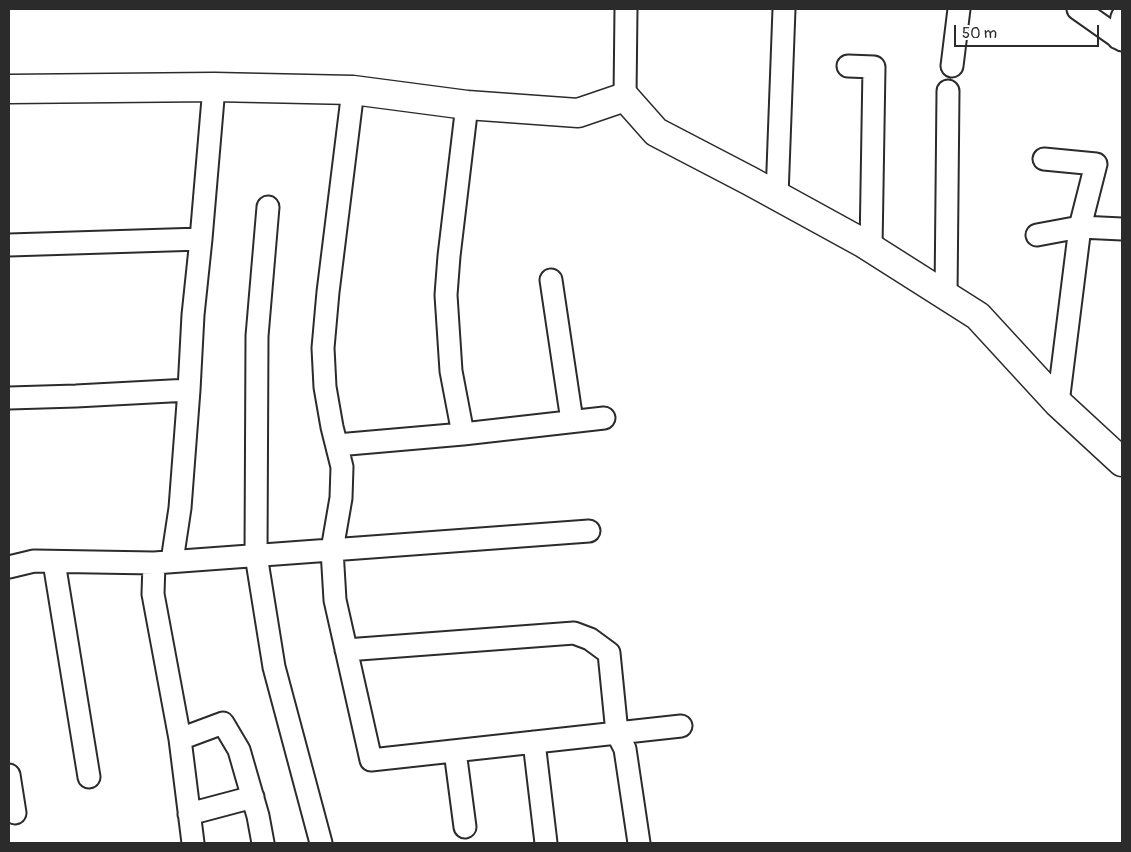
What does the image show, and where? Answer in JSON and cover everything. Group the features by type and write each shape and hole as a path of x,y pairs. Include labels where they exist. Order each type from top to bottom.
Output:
{"main road":[{"path":"9,89 214,87 353,90 467,105 578,113 625,97 656,132 871,248 978,316 1058,403 1122,462"}],"street":[{"path":"625,97 626,9"},
{"path":"777,196 784,9"},
{"path":"952,66 959,9"},
{"path":"1078,9 1120,39"},
{"path":"1120,39 1122,17"},
{"path":"848,66 874,67 871,248"},
{"path":"193,843 180,739 153,594 180,508 193,315 214,87"},
{"path":"353,90 328,292 323,348 325,387 342,467 342,490 332,550 335,600 371,760 681,726"},
{"path":"946,296 948,91"},
{"path":"463,434 451,371 446,295 467,105"},
{"path":"1044,159 1096,164 1080,227 1058,403"},
{"path":"268,207 257,336 256,555 274,667 321,843"},
{"path":"1037,235 1080,227 1122,229"},
{"path":"9,245 201,239"},
{"path":"552,280 572,421"},
{"path":"9,398 189,390"},
{"path":"336,445 463,434 604,418"},
{"path":"9,566 34,561 163,562 589,531"},
{"path":"54,562 89,777"},
{"path":"346,650 574,633 590,639 609,653 617,733 625,749 639,843"},
{"path":"180,739 224,723 239,750 258,816 263,843"},
{"path":"534,742 546,843"},
{"path":"454,751 465,827"},
{"path":"9,775 15,813"},
{"path":"189,814 252,797"}]}
